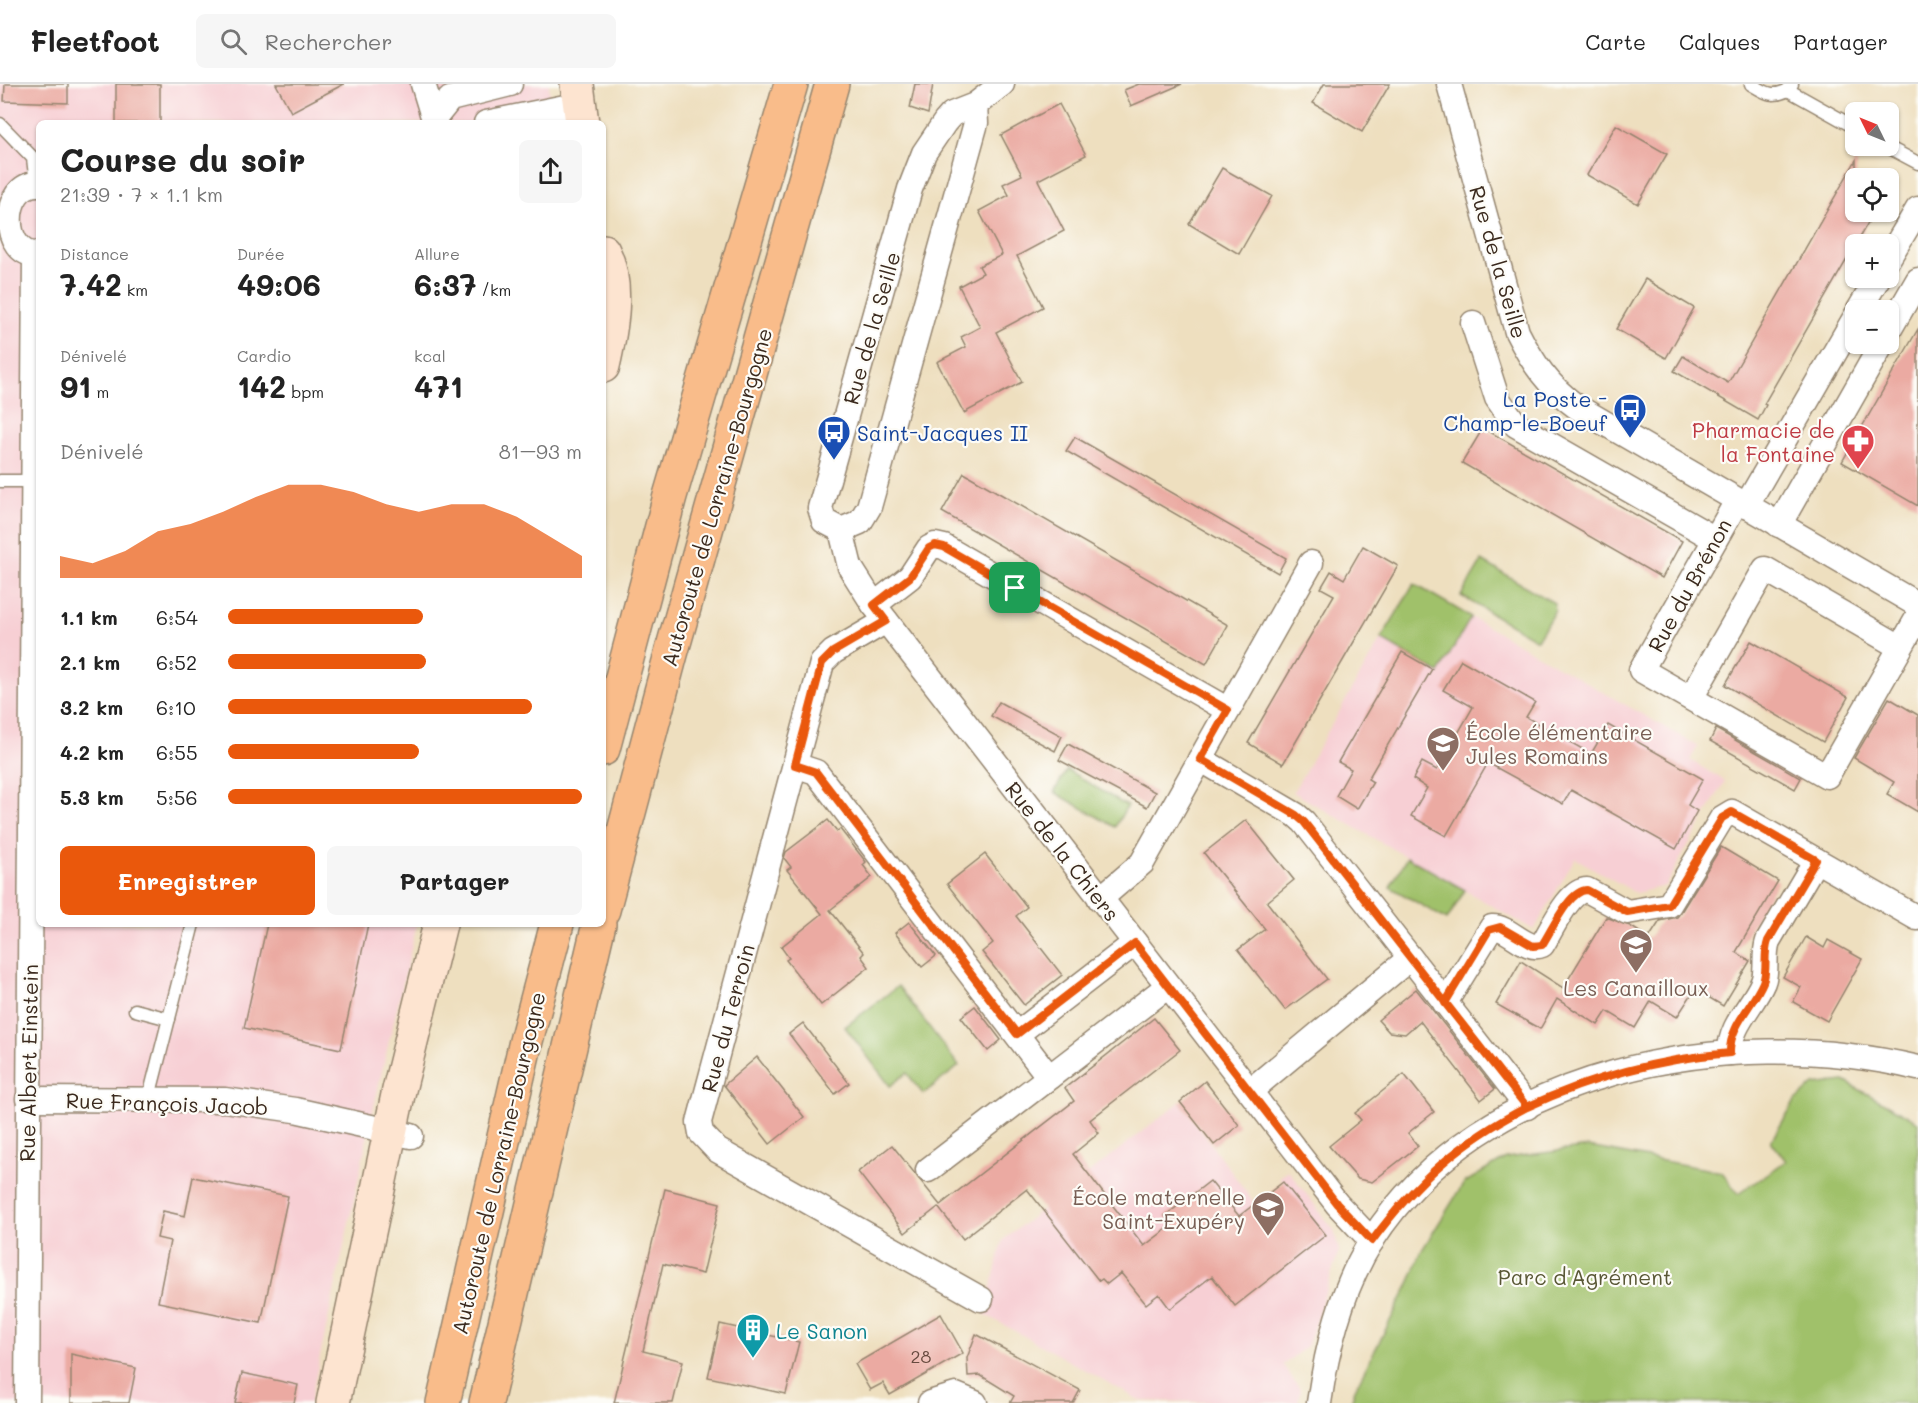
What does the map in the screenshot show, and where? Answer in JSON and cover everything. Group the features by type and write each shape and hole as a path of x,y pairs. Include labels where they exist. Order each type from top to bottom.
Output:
{"highway":[{"name":"Autoroute de Lorraine-Bourgogne","path":"606,738 670,496 791,84"},
{"name":"Autoroute de Lorraine-Bourgogne","path":"606,899 671,654 832,84"},
{"name":"Autoroute de Lorraine-Bourgogne","path":"443,1403 526,1041 556,927"},
{"name":"Autoroute de Lorraine-Bourgogne","path":"486,1403 599,927"}],"main road":[{"path":"606,257 611,267 612,294 606,348"},
{"path":"356,1403 401,1134 439,927"},
{"path":"333,1403 456,927"}],"street":[{"path":"423,84 432,120"},
{"path":"434,120 450,99 510,84"},
{"name":"Rue de la Seille","path":"1449,84 1517,332 1531,359 1556,390 1576,407 1918,605"},
{"name":"Rue de la Seille","path":"985,92 869,507 860,522 841,530 824,520 820,508 910,189 924,153 952,114 985,92"},
{"path":"501,120 580,104"},
{"path":"924,153 941,152 962,171"},
{"path":"36,184 18,188 11,194 5,201 0,218 1,227 10,243 17,249 36,254"},
{"path":"1899,241 1918,209"},
{"path":"1899,313 1918,280"},
{"name":"Rue Albert Einstein","path":"27,1403 36,311"},
{"path":"1473,323 1497,398 1516,425 1715,539"},
{"name":"Rue du Brénon","path":"1691,699 1641,670 1715,539 1741,503 1845,334"},
{"path":"1779,525 1876,354"},
{"path":"841,530 850,567 880,613"},
{"name":"Rue du Terroin","path":"981,1299 717,1150 701,1133 699,1122 822,663 880,613 910,577 929,548 935,545 944,547 1228,710"},
{"path":"1100,899 1142,863 1311,563"},
{"path":"1900,647 1765,569 1691,699 1827,776 1918,617"},
{"name":"Rue de la Chiers","path":"880,613 1337,1204 1372,1241"},
{"path":"1200,759 1296,815 1527,1107"},
{"path":"795,765 816,772 1049,1077"},
{"path":"1445,1003 1492,927 1500,927 1533,946 1542,945 1572,895 1581,890 1587,890 1627,912 1669,905 1726,814 1738,814 1917,918"},
{"path":"1730,1053 1729,1040 1763,981 1764,952 1768,941 1816,860"},
{"path":"1017,1034 1135,943"},
{"path":"1250,1091 1410,958"},
{"path":"928,1170 1168,986"},
{"path":"1319,1403 1334,1329 1354,1275 1372,1241 1408,1195 1441,1162 1473,1137 1527,1107 1589,1081 1644,1065 1730,1053 1783,1050 1833,1053 1918,1068"},
{"name":"Rue François Jacob","path":"28,1099 225,1100 263,1104 401,1134"},
{"path":"930,1403 956,1395 975,1403"}],"lane":[{"path":"1751,84 1771,96 1777,96 1790,87 1845,121"},
{"path":"0,124 33,158 36,178"},
{"path":"1899,153 1918,163"},
{"path":"0,481 33,481"},
{"path":"148,1101 192,927"},
{"path":"135,1010 169,1019"}],"shaded area":[{"path":"0,84 549,84 551,120 36,120 36,927 416,927 378,1088 310,1403 0,1403"},
{"name":"École élémentaire Jules Romains","path":"1471,617 1698,746 1690,760 1725,781 1665,886 1636,893 1575,858 1534,930 1293,792 1381,639 1439,673"},
{"path":"1180,1102 1255,1204 1283,1182 1279,1177 1288,1170 1334,1230 1339,1251 1308,1345 1283,1365 1300,1389 1298,1403 1141,1401 984,1314 1003,1240"}],"green space":[{"path":"1482,561 1554,603 1555,610 1537,640 1461,596"},
{"path":"1414,584 1471,617 1439,673 1381,639"},
{"path":"1067,770 1127,806 1115,827 1054,792"},
{"path":"1407,857 1465,890 1447,920 1390,887"},
{"path":"898,986 959,1066 923,1094 907,1073 890,1086 845,1027"},
{"name":"Parc d'Agrément","path":"1844,1081 1918,1122 1918,1403 1351,1403 1355,1389 1409,1284 1422,1250 1464,1183 1506,1158 1589,1147 1722,1172 1738,1194 1786,1161 1771,1141 1795,1101 1814,1085"}],"building":[{"path":"5,84 68,84 68,103 4,101"},
{"path":"116,84 160,84 160,120 116,120"},
{"path":"276,84 344,84 291,112"},
{"path":"915,84 933,84 928,114 910,108"},
{"path":"1139,84 1182,84 1131,106 1124,90"},
{"path":"1324,84 1390,84 1362,132 1313,103"},
{"path":"1059,104 1086,155 1038,180 1064,231 1017,256 1043,307 996,332 1022,382 964,413 937,362 966,347 961,337 980,327 959,286 983,273 979,266 1002,255 979,211 1009,195 1003,184 1022,175 1001,135"},
{"path":"1616,125 1667,154 1638,204 1587,175"},
{"path":"1222,168 1272,196 1239,254 1189,224"},
{"path":"1845,179 1845,222 1868,222 1861,234 1845,234 1845,263 1764,404 1766,405 1758,420 1674,371 1683,356 1728,383"},
{"path":"1645,279 1694,308 1666,358 1616,329"},
{"path":"1918,329 1918,506 1842,462"},
{"path":"1483,428 1682,541 1662,578 1462,463"},
{"path":"1075,437 1286,558 1278,573 1066,451"},
{"path":"964,473 1228,625 1206,664 942,512"},
{"path":"1363,546 1398,566 1283,764 1248,743 1334,595 1321,588 1331,571 1344,579"},
{"path":"1751,641 1848,697 1823,742 1725,685"},
{"path":"1402,652 1432,669 1368,779 1373,782 1357,809 1336,796 1351,769 1338,762"},
{"path":"1461,660 1535,702 1526,717 1591,754 1608,725 1703,779 1688,805 1697,811 1676,849 1571,790 1563,804 1488,763 1446,836 1411,816 1427,788 1413,779 1422,762 1437,770 1473,707 1443,690"},
{"path":"1889,698 1918,715 1918,812 1887,794 1894,782 1854,758"},
{"path":"999,702 1062,736 1055,751 991,716"},
{"path":"1716,729 1801,778 1795,789 1710,741"},
{"path":"1068,744 1155,792 1147,807 1059,760"},
{"path":"828,820 837,831 840,829 866,862 863,865 872,877 830,910 864,953 861,956 869,967 821,1005 786,960 789,958 781,947 822,914 787,870 791,867 784,858 786,852"},
{"path":"1246,820 1294,880 1267,902 1327,979 1285,1010 1238,950 1265,929 1204,853"},
{"path":"1721,847 1778,881 1736,952 1750,961 1723,1006 1695,989 1677,1017 1651,1001 1635,1028 1607,1011 1598,1025 1557,999 1540,1029 1496,1004 1521,961 1563,988 1606,917 1630,926 1649,938 1660,921 1677,917 1681,912"},
{"path":"985,854 1027,907 1016,916 1062,975 1024,1005 982,952 993,943 947,884"},
{"path":"909,922 936,956 922,967 895,933"},
{"path":"266,927 367,927 341,1049 244,1028"},
{"path":"1806,937 1824,948 1828,940 1862,959 1827,1021 1793,1002 1801,987 1783,977"},
{"path":"1416,989 1495,1089 1481,1100 1420,1021 1405,1034 1389,1032 1378,1020"},
{"path":"975,1006 1001,1040 988,1051 961,1017"},
{"path":"1154,1018 1180,1050 1090,1120 1099,1133 1073,1154 1144,1246 1172,1225 1165,1216 1210,1181 1239,1216 1283,1182 1326,1235 1235,1306 1212,1276 1170,1309 1159,1294 1146,1304 1121,1273 1107,1284 1102,1279 1099,1281 1027,1189 963,1239 938,1207 905,1233 858,1172 892,1145 940,1205 1074,1101 1065,1088"},
{"path":"803,1023 849,1083 835,1094 789,1034"},
{"path":"757,1057 804,1117 770,1144 724,1085"},
{"path":"1404,1074 1434,1112 1408,1133 1418,1146 1372,1182 1358,1179 1329,1146 1361,1120 1355,1113"},
{"path":"1205,1081 1239,1125 1214,1145 1180,1102"},
{"path":"193,1177 288,1196 261,1323 158,1302 170,1241 157,1238 163,1211 185,1216"},
{"path":"665,1189 720,1203 703,1274 663,1264 643,1351 683,1361 673,1403 614,1403"},
{"path":"941,1314 963,1353 890,1395 883,1383 870,1390 855,1364"},
{"name":"Le Sanon","path":"720,1324 799,1342 786,1394 708,1377"},
{"path":"976,1334 1080,1390 1073,1403 1010,1403 1014,1396 980,1375 968,1376 967,1358"},
{"path":"71,1354 136,1368 129,1403 71,1403"},
{"path":"242,1373 298,1385 294,1403 235,1403"}],"place":[{"name":"La Poste - Champ-le-Boeuf","path":"1630,439"},
{"name":"Saint-Jacques II","path":"834,461"},
{"name":"Pharmacie de la Fontaine","path":"1858,470"},
{"name":"École élémentaire Jules Romains","path":"1443,772"},
{"name":"Les Canailloux","path":"1636,974"},
{"name":"École maternelle Saint-Exupéry","path":"1268,1237"},
{"name":"Le Sanon","path":"753,1359"}],"route":[{"path":"1015,588 944,547 935,545 925,551 910,577 874,605 886,621 825,658 795,765 816,772 1017,1034 1135,943 1337,1204 1372,1241 1413,1188 1441,1162 1473,1137 1527,1107 1514,1091 1445,1003 1489,930 1492,927 1500,927 1538,947 1542,945 1572,895 1581,890 1587,890 1627,912 1633,913 1669,905 1673,902 1722,818 1732,812 1816,860 1768,941 1764,952 1763,981 1729,1040 1730,1053 1654,1063 1589,1081 1527,1107 1445,1003 1304,822 1296,815 1200,759 1228,710 1015,588"}]}
